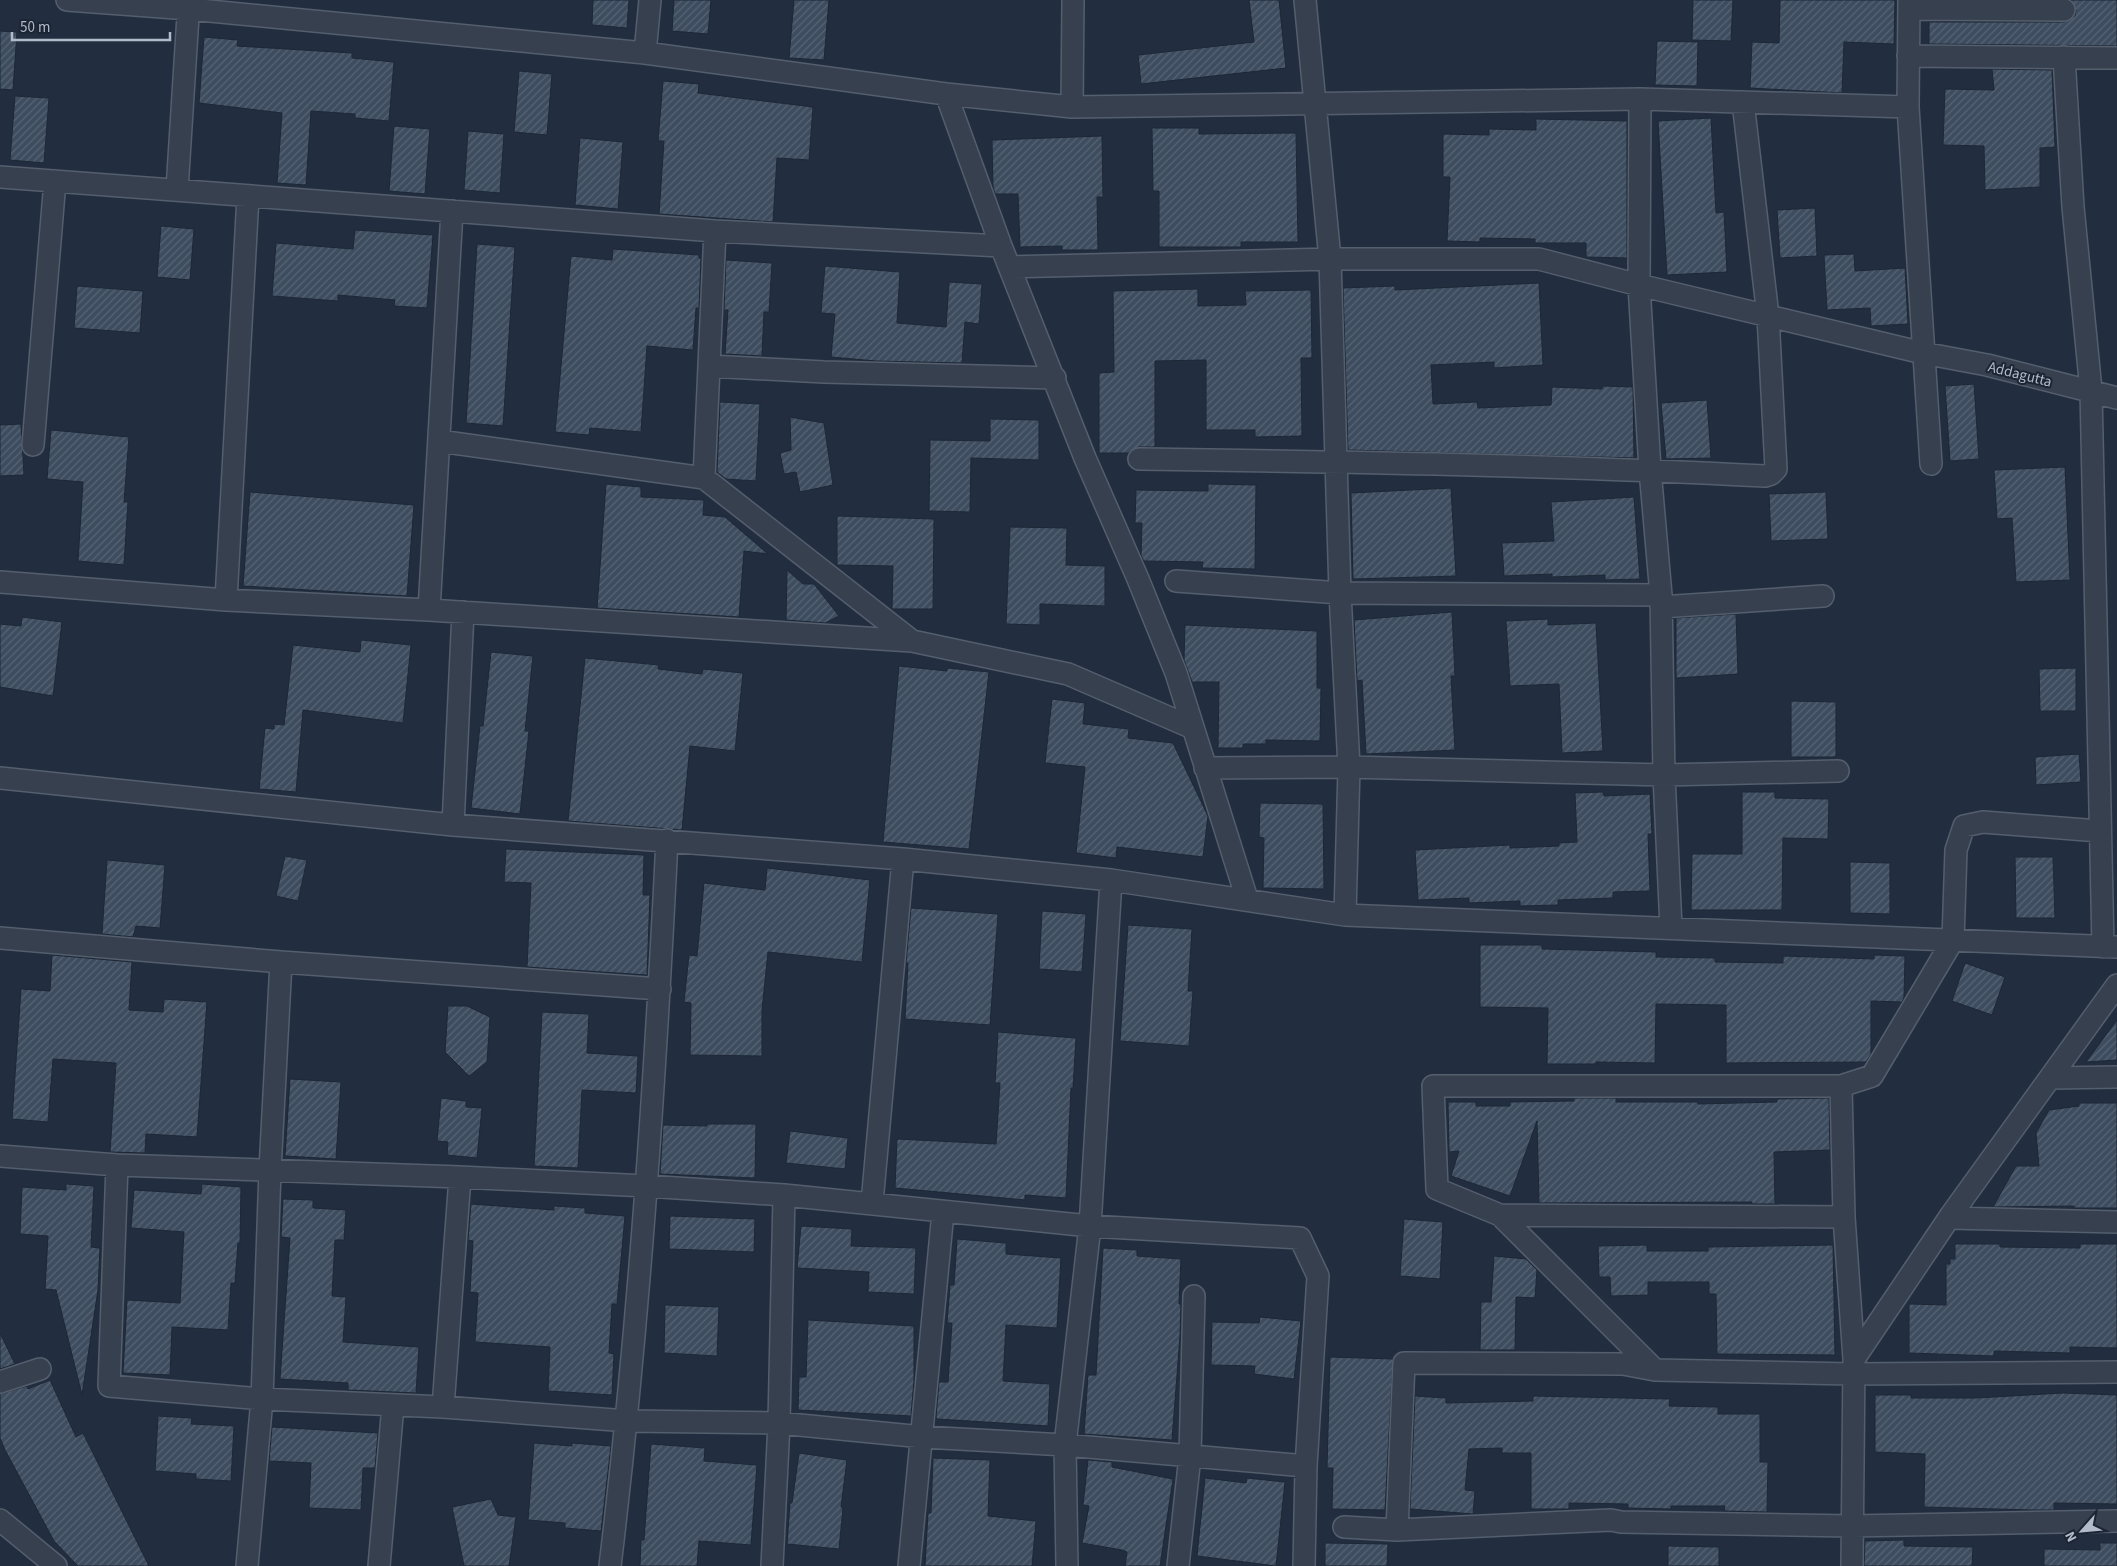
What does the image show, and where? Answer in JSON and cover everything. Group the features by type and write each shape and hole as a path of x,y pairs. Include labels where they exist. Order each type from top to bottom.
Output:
{"street":[{"path":"67,0 189,5 645,53 946,94 1072,107 1640,99 1908,107"},
{"path":"645,53 650,0"},
{"path":"1072,107 1073,0"},
{"path":"1305,0 1330,259 1340,593 1349,767 1345,915"},
{"path":"1931,464 1908,107 1909,4 2064,10"},
{"path":"177,190 189,5"},
{"path":"1908,56 2117,58"},
{"path":"0,778 453,825 667,840 1111,880 1345,915 2110,947 2099,831 2091,390 2073,207 2064,57"},
{"path":"946,94 1001,246 1055,378 1085,458 1173,664 1247,899"},
{"path":"1640,99 1639,285 1650,470 1661,601 1664,775 1671,928"},
{"path":"1139,459 1650,470 1765,476 1771,474 1776,470 1768,316 1743,102"},
{"path":"0,177 715,231 1001,246"},
{"path":"33,445 55,181"},
{"path":"226,600 248,196"},
{"path":"429,610 452,211"},
{"path":"704,478 715,231"},
{"name":"Addagutta","path":"1010,267 1330,259 1539,259 1639,285 1923,353 1987,365 2117,398"},
{"path":"709,366 824,372 1055,378"},
{"path":"439,442 704,478 912,641"},
{"path":"0,582 226,600 464,612 912,641 1068,674 1193,728"},
{"path":"1176,582 1340,593 1661,601 1823,596"},
{"path":"453,825 464,612"},
{"path":"1205,768 1349,767 1664,775 1838,771"},
{"path":"1844,1218 1500,1214 1437,1189 1433,1086 1841,1086 1872,1076 1953,940 1956,850 1964,826 1983,822 2031,824 2099,831"},
{"path":"610,1566 628,1421 660,989 667,840"},
{"path":"872,1203 903,860"},
{"path":"1067,1566 1065,1444 1090,1226 1111,880"},
{"path":"0,938 281,962 660,989"},
{"path":"247,1566 262,1399 270,1170 281,962"},
{"path":"1853,1366 1950,1218 2117,985"},
{"path":"2051,1078 2117,1077"},
{"path":"1841,1086 1844,1218 1853,1366 1852,1566"},
{"path":"0,1156 117,1165 460,1176 646,1186 784,1195 1090,1226 1300,1238 1318,1276 1306,1466 1304,1566"},
{"path":"117,1165 109,1386 262,1399 443,1407 628,1421 779,1423 923,1437 1065,1444 1306,1466"},
{"path":"443,1407 460,1176"},
{"path":"772,1566 779,1423 784,1195"},
{"path":"909,1566 923,1437 943,1212"},
{"path":"1500,1214 1655,1370"},
{"path":"1950,1218 2117,1222"},
{"path":"1178,1566 1190,1456 1194,1296"},
{"path":"1397,1530 1404,1363 1623,1364 1655,1370 1853,1366 2117,1372"},
{"path":"0,1382 40,1369"},
{"path":"379,1566 393,1405"},
{"path":"0,1520 56,1566"},
{"path":"1344,1527 1397,1530 1611,1520 1621,1522 1852,1526 2117,1521"}],"building":[{"path":"593,0 629,0 627,28 592,25"},
{"path":"674,0 711,0 708,34 672,31"},
{"path":"794,0 829,0 824,60 789,58"},
{"path":"1249,0 1279,0 1286,68 1141,84 1138,55 1254,42"},
{"path":"1693,0 1733,0 1731,41 1692,40"},
{"path":"1780,0 1895,0 1894,44 1844,42 1842,93 1750,88 1752,42 1779,43"},
{"path":"2071,0 2117,0 2117,46 1929,44 1929,22 2064,22 2075,16 2076,10"},
{"path":"0,31 17,32 13,90 0,89"},
{"path":"204,37 238,40 237,46 352,53 352,58 394,62 389,121 355,118 355,114 311,111 306,185 277,183 282,113 199,103"},
{"path":"1657,41 1698,42 1697,86 1655,85"},
{"path":"1992,69 2052,70 2055,147 2040,148 2040,187 1985,190 1984,146 1943,145 1945,89 1994,90"},
{"path":"519,71 552,74 547,135 514,132"},
{"path":"663,81 699,84 698,93 813,107 809,160 777,158 773,222 659,214 664,141 658,141"},
{"path":"15,96 49,98 44,163 10,160"},
{"path":"1711,118 1716,213 1724,212 1727,272 1667,275 1658,121"},
{"path":"1536,119 1627,121 1627,258 1586,257 1586,243 1535,243 1535,239 1480,238 1480,242 1447,241 1450,177 1443,177 1443,134 1489,135 1489,129 1536,130"},
{"path":"394,126 430,129 425,194 389,191"},
{"path":"1152,128 1199,128 1199,134 1296,133 1298,242 1241,242 1241,247 1159,247 1159,191 1153,191"},
{"path":"468,131 504,134 500,193 464,190"},
{"path":"1102,136 1103,197 1097,197 1098,250 1062,250 1062,246 1020,247 1018,194 995,194 993,187 992,140"},
{"path":"580,138 623,142 618,209 575,205"},
{"path":"1815,208 1817,256 1780,258 1777,210"},
{"path":"161,226 194,229 190,280 157,277"},
{"path":"355,230 433,235 427,308 394,306 395,300 338,295 338,301 272,296 276,243 353,249"},
{"path":"477,244 515,247 503,426 466,423"},
{"path":"613,249 699,255 699,258 701,258 699,308 696,308 693,350 647,346 641,432 590,428 589,435 555,432 571,256 612,260"},
{"path":"1854,254 1855,271 1905,268 1908,324 1871,326 1870,308 1827,310 1824,255"},
{"path":"726,260 772,263 769,312 764,312 762,356 725,354 728,310 724,310"},
{"path":"825,266 900,272 897,323 946,327 949,282 982,284 979,324 965,322 962,363 876,361 831,357 835,314 821,313"},
{"path":"1539,283 1543,365 1494,368 1494,362 1431,365 1433,404 1477,402 1478,408 1551,405 1552,387 1602,389 1603,386 1633,387 1634,458 1348,450 1343,288 1395,286 1395,290"},
{"path":"77,286 143,291 140,333 74,328"},
{"path":"1198,289 1198,306 1246,305 1245,291 1311,290 1312,358 1301,358 1302,436 1255,437 1255,430 1206,430 1206,360 1155,361 1155,447 1139,447 1128,453 1099,453 1099,373 1114,372 1113,291"},
{"path":"1974,384 1979,459 1950,461 1945,386"},
{"path":"1707,400 1711,458 1666,459 1661,403"},
{"path":"720,402 760,404 756,481 726,479 717,472"},
{"path":"790,417 824,423 833,485 800,492 796,472 784,474 780,453 791,450"},
{"path":"990,419 1039,420 1039,460 971,458 970,512 929,511 930,440 990,441"},
{"path":"21,424 24,475 0,476 0,425"},
{"path":"51,430 129,437 124,502 128,502 124,565 78,561 83,482 47,479"},
{"path":"2065,467 2070,580 2016,582 2012,518 1997,519 1994,470"},
{"path":"606,484 641,487 641,497 704,500 703,515 725,517 768,554 744,551 739,617 597,608"},
{"path":"1208,484 1256,485 1255,569 1202,568 1203,562 1144,561 1141,556 1142,523 1135,523 1136,490 1208,491"},
{"path":"1451,488 1456,576 1353,579 1351,493"},
{"path":"250,492 414,505 407,596 243,586"},
{"path":"1826,492 1828,539 1771,541 1769,494"},
{"path":"1634,497 1640,579 1605,580 1605,575 1552,577 1552,574 1504,576 1502,543 1554,541 1551,502"},
{"path":"837,516 934,519 933,609 892,609 893,566 837,565"},
{"path":"1010,527 1067,528 1066,565 1105,566 1105,606 1040,604 1040,625 1006,624"},
{"path":"787,570 803,584 814,584 839,616 825,623 786,620"},
{"path":"1452,612 1455,676 1451,676 1455,750 1366,754 1362,680 1357,681 1354,620"},
{"path":"1736,614 1738,674 1676,678 1676,618"},
{"path":"22,617 62,622 53,696 0,687 0,624 21,626"},
{"path":"1548,619 1548,625 1596,623 1603,751 1562,753 1559,684 1510,686 1506,621"},
{"path":"1185,625 1317,631 1317,688 1321,688 1320,741 1266,740 1266,744 1243,744 1243,748 1218,748 1219,682 1192,682 1184,660"},
{"path":"361,640 411,645 403,723 303,710 296,792 259,789 265,728 274,729 274,724 284,725 293,645 360,652"},
{"path":"491,652 533,656 525,731 529,731 520,814 471,808 480,726 483,726"},
{"path":"585,658 659,665 658,669 702,674 703,669 743,673 735,751 690,746 682,830 568,821"},
{"path":"899,666 947,671 947,668 989,672 969,849 883,842"},
{"path":"2076,668 2076,711 2040,711 2039,669"},
{"path":"1052,699 1085,703 1083,724 1129,729 1128,738 1173,743 1208,816 1203,857 1117,847 1116,858 1076,853 1085,767 1045,763"},
{"path":"1791,701 1836,702 1836,757 1791,757"},
{"path":"2079,754 2081,782 2036,785 2035,757"},
{"path":"1603,792 1604,796 1650,794 1652,834 1648,834 1650,891 1613,892 1613,898 1558,900 1558,905 1520,906 1520,901 1469,903 1469,898 1418,900 1415,850 1510,845 1510,848 1559,846 1559,843 1577,842 1575,793"},
{"path":"1742,792 1775,792 1775,798 1829,799 1828,839 1783,838 1782,910 1691,910 1692,854 1742,854"},
{"path":"1260,803 1323,804 1324,889 1263,888 1264,838 1259,837"},
{"path":"506,849 644,855 643,895 650,895 647,975 527,967 531,883 504,882"},
{"path":"285,856 307,860 298,901 276,896"},
{"path":"2015,857 2053,857 2055,918 2016,918"},
{"path":"107,860 165,865 160,928 136,926 133,937 102,934"},
{"path":"1850,862 1890,863 1890,914 1850,913"},
{"path":"767,868 870,880 862,962 768,952 762,1010 762,1056 690,1055 691,1003 684,1002 689,955 697,956 704,883 765,890"},
{"path":"911,908 998,914 990,1025 905,1019 908,963 906,963"},
{"path":"1042,911 1086,914 1082,972 1039,969"},
{"path":"1128,925 1192,929 1188,991 1193,991 1189,1046 1120,1041"},
{"path":"1480,945 1542,945 1542,949 1656,952 1656,957 1715,958 1715,962 1783,963 1783,956 1874,959 1874,955 1905,956 1904,997 1902,1002 1871,1001 1871,1054 1866,1062 1726,1063 1726,1005 1656,1004 1655,1063 1596,1062 1596,1064 1547,1064 1548,1008 1480,1007"},
{"path":"52,955 132,962 129,1010 163,1012 164,999 207,1002 197,1137 146,1134 145,1153 110,1152 116,1063 53,1059 48,1122 12,1119 21,989 50,991"},
{"path":"1965,963 2005,977 1992,1015 1952,1001"},
{"path":"448,1006 467,1006 490,1017 487,1062 469,1076 445,1052"},
{"path":"542,1012 589,1014 587,1053 638,1056 636,1093 582,1090 578,1168 534,1166"},
{"path":"2117,1020 2117,1060 2086,1062"},
{"path":"998,1032 1076,1038 1073,1088 1071,1088 1066,1198 1025,1195 1025,1200 895,1188 897,1139 996,1144 1000,1083 995,1083"},
{"path":"290,1079 341,1082 336,1159 285,1156"},
{"path":"441,1098 466,1101 466,1107 482,1108 477,1158 447,1155 448,1142 437,1141"},
{"path":"1574,1098 1616,1098 1616,1102 1698,1102 1698,1104 1777,1102 1777,1099 1829,1098 1830,1150 1774,1152 1775,1204 1752,1204 1752,1202 1539,1203 1537,1121 1510,1196 1451,1176 1459,1151 1449,1152 1448,1102 1476,1102 1476,1106 1510,1106 1510,1102 1574,1101"},
{"path":"2079,1103 2117,1103 2117,1208 2074,1208 2074,1206 1993,1207 2016,1166 2039,1166 2036,1133 2049,1110 2079,1106"},
{"path":"707,1124 756,1124 755,1178 660,1174 663,1125 707,1126"},
{"path":"790,1131 848,1138 845,1169 786,1163"},
{"path":"66,1184 94,1186 91,1247 100,1248 98,1290 82,1395 56,1290 45,1289 48,1236 20,1234 22,1187 66,1190"},
{"path":"202,1184 241,1187 240,1243 238,1243 235,1283 231,1283 228,1330 172,1327 170,1375 123,1373 127,1300 180,1303 184,1232 131,1228 134,1190 201,1194"},
{"path":"283,1199 313,1200 313,1208 346,1210 344,1240 335,1240 332,1296 346,1297 343,1342 419,1347 416,1393 348,1390 348,1383 280,1379 290,1238 281,1237"},
{"path":"471,1204 554,1210 554,1206 585,1208 585,1213 625,1216 617,1304 612,1304 609,1353 614,1354 612,1395 548,1391 550,1347 475,1342 478,1293 470,1292 473,1241 468,1240"},
{"path":"670,1216 755,1219 754,1252 669,1249"},
{"path":"1404,1219 1443,1222 1440,1279 1400,1276"},
{"path":"801,1226 852,1229 851,1246 916,1248 914,1294 868,1292 869,1272 797,1268"},
{"path":"957,1239 1006,1243 1006,1254 1061,1258 1057,1328 1006,1325 1003,1381 1050,1384 1048,1426 937,1419 936,1417 939,1382 948,1382 952,1323 947,1323 950,1285 954,1285"},
{"path":"1955,1244 2000,1244 2000,1247 2080,1248 2080,1244 2117,1244 2117,1348 2070,1347 2070,1353 1994,1351 1994,1356 1909,1353 1909,1304 1946,1305 1946,1264 1950,1264 1950,1259 1955,1259"},
{"path":"1647,1245 1647,1251 1708,1251 1708,1247 1833,1245 1835,1355 1717,1354 1716,1294 1709,1294 1709,1282 1648,1282 1648,1295 1611,1296 1610,1277 1599,1277 1598,1246"},
{"path":"1103,1248 1137,1250 1137,1256 1181,1259 1180,1336 1172,1440 1084,1434 1088,1375 1096,1375"},
{"path":"1494,1256 1526,1259 1537,1270 1535,1298 1516,1297 1515,1350 1480,1350 1481,1302 1491,1302"},
{"path":"665,1305 719,1307 717,1356 664,1353"},
{"path":"1260,1317 1301,1321 1294,1379 1254,1374 1255,1366 1211,1365 1212,1322 1259,1323"},
{"path":"808,1320 914,1326 914,1380 911,1416 798,1410 799,1377 806,1377"},
{"path":"0,1333 15,1364 0,1369"},
{"path":"1330,1357 1393,1359 1385,1510 1332,1509 1333,1468 1327,1468"},
{"path":"50,1380 76,1437 83,1433 149,1566 78,1566 54,1541 5,1450 0,1438 0,1394 27,1386 28,1389"},
{"path":"2063,1393 2117,1395 2117,1504 2054,1503 2054,1510 1924,1507 1925,1454 1875,1452 1875,1395 1911,1395 1911,1398 1976,1398"},
{"path":"1415,1396 1446,1398 1446,1403 1533,1401 1533,1396 1670,1399 1669,1406 1718,1407 1718,1414 1760,1414 1760,1462 1768,1462 1767,1512 1724,1511 1725,1506 1671,1506 1671,1509 1628,1508 1628,1504 1569,1503 1569,1509 1531,1509 1531,1453 1502,1453 1502,1448 1469,1449 1465,1490 1475,1491 1473,1514 1410,1509"},
{"path":"158,1416 192,1418 191,1424 234,1426 231,1481 196,1479 196,1474 155,1471"},
{"path":"272,1427 378,1433 375,1468 363,1468 361,1510 309,1508 311,1463 269,1461"},
{"path":"534,1443 572,1446 572,1443 611,1446 601,1531 565,1528 565,1523 528,1520"},
{"path":"651,1444 705,1448 704,1461 757,1465 751,1545 699,1541 697,1566 640,1566 641,1540 644,1540"},
{"path":"799,1453 847,1460 841,1507 843,1508 839,1549 787,1544 790,1503 792,1503"},
{"path":"933,1458 990,1460 988,1516 1036,1521 1032,1566 925,1566 928,1513 931,1513"},
{"path":"1088,1460 1112,1462 1112,1467 1173,1479 1160,1566 1125,1566 1127,1552 1082,1543 1089,1506 1083,1505"},
{"path":"1205,1478 1246,1483 1247,1478 1285,1482 1276,1566 1197,1556"},
{"path":"491,1499 498,1515 516,1517 509,1566 464,1566 452,1507"},
{"path":"1904,1540 1904,1546 1973,1547 1972,1566 1864,1566 1865,1541"},
{"path":"1325,1543 1388,1544 1387,1566 1325,1566"},
{"path":"2100,1543 2117,1543 2117,1566 2044,1566 2044,1549 2100,1550"},
{"path":"1668,1546 1719,1547 1719,1566 1668,1566"}]}
